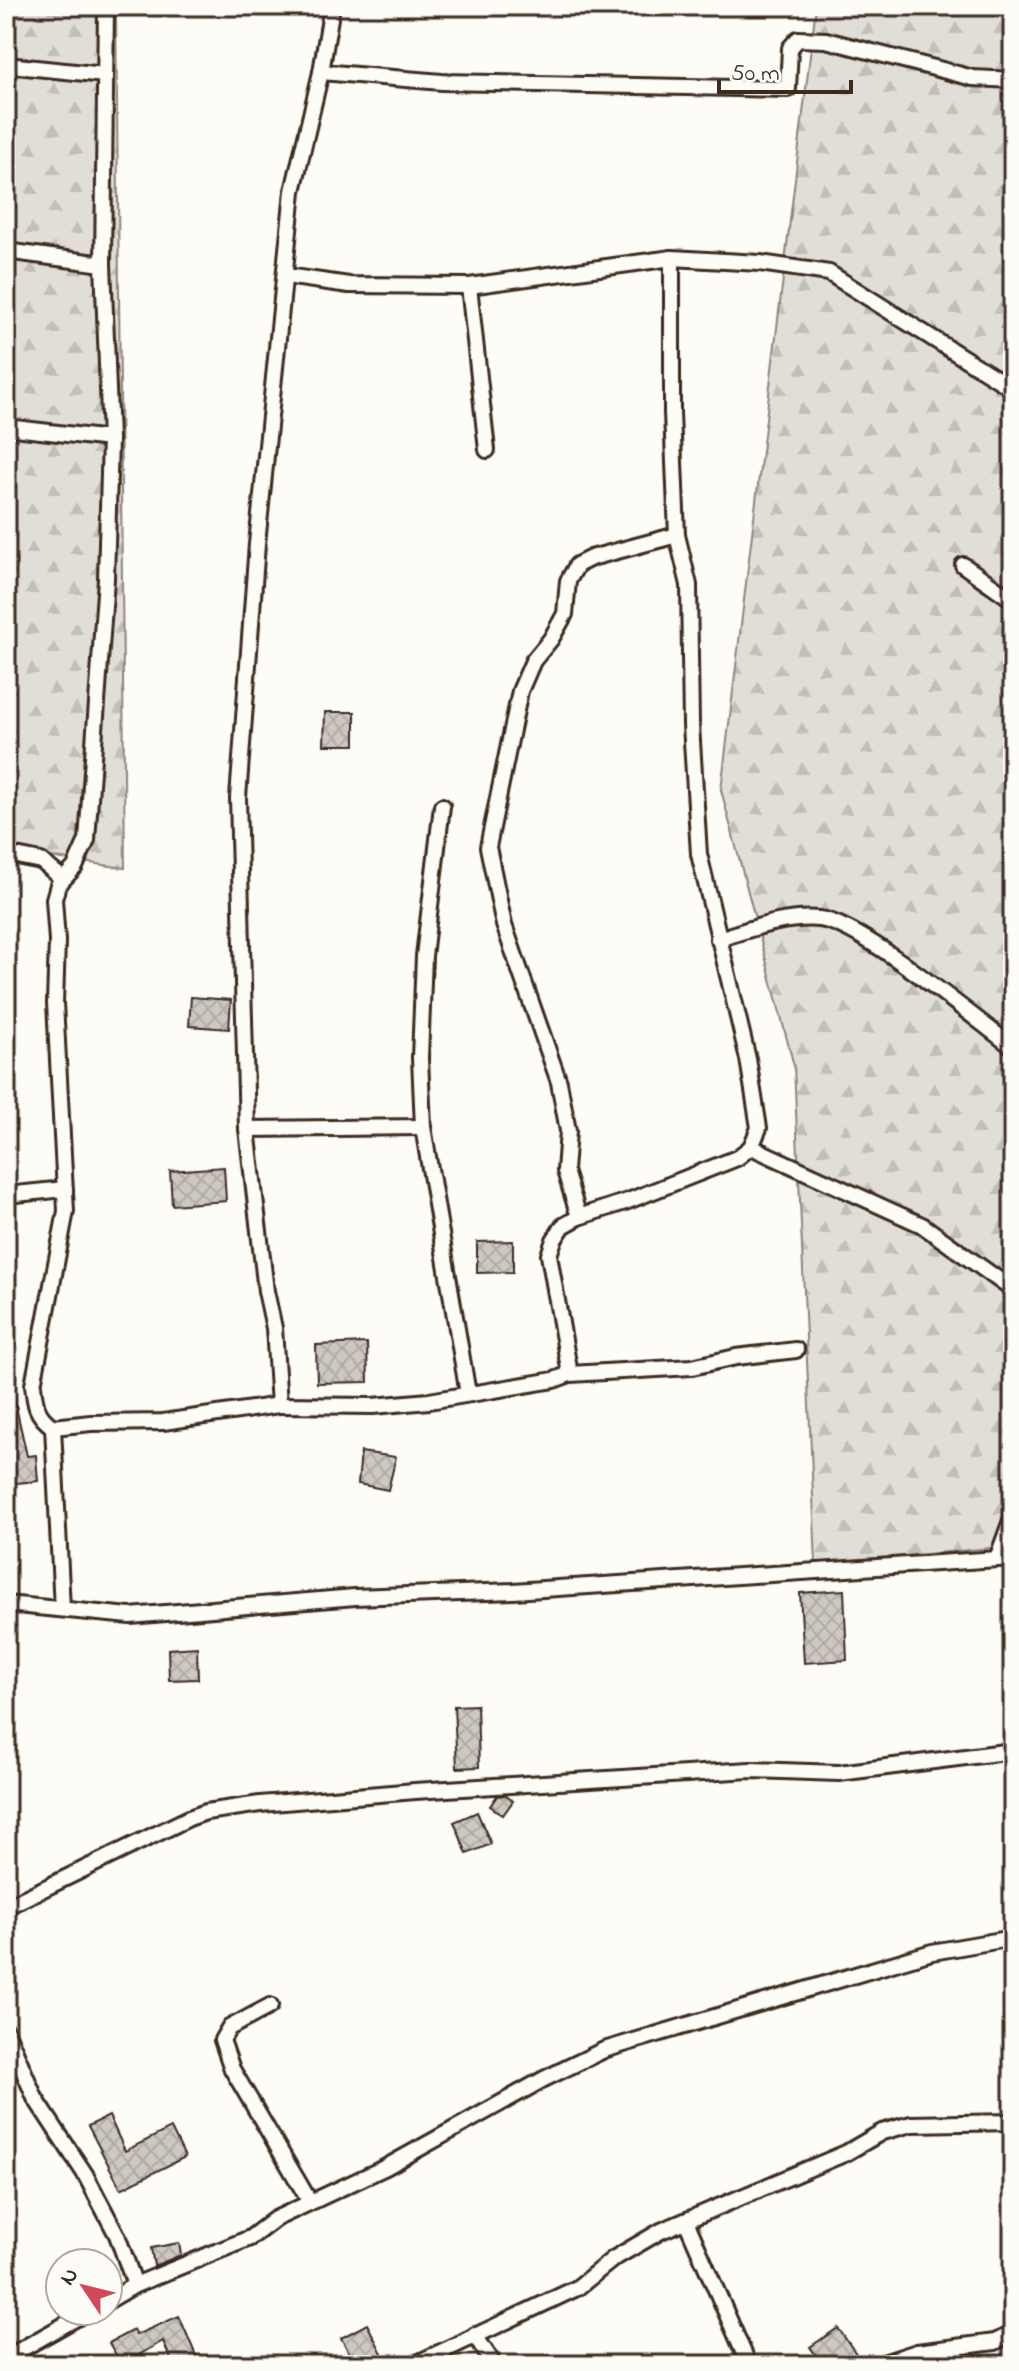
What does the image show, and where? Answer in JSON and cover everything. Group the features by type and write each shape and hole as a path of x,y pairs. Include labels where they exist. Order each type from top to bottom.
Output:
{"street":[{"path":"106,6 103,264 110,439 106,579 87,840 75,867 63,879 54,899 57,941 55,1003 66,1211 33,1385 36,1410 53,1427 163,1422 279,1405 373,1406 468,1394 554,1380 570,1374 692,1367 736,1357 796,1350"},
{"path":"279,1405 274,1328 266,1291 247,1129 238,798 257,544 293,191 321,72 332,6"},
{"path":"321,72 442,82 788,89 790,48 798,39 826,40 973,78 1013,80"},
{"path":"6,65 105,75"},
{"path":"6,251 103,264"},
{"path":"286,276 349,285 469,286 672,258 760,263 829,273 1013,389"},
{"path":"570,1374 549,1255 563,1226 579,1217 737,1158 751,1147 759,1128 748,1059 699,854 691,725 689,585 677,535 672,413 672,258"},
{"path":"469,286 487,450"},
{"path":"6,427 110,439"},
{"path":"579,1217 565,1171 568,1131 559,1082 504,925 488,847 520,691 533,661 551,639 565,614 568,581 572,573 577,565 591,558 677,535"},
{"path":"963,565 1013,600"},
{"path":"442,806 424,956 420,1058 423,1127 468,1394"},
{"path":"6,854 41,861 63,879"},
{"path":"718,939 790,918 823,919 858,935 897,960 1013,1047"},
{"path":"247,1129 423,1127"},
{"path":"751,1147 922,1225 1013,1290"},
{"path":"6,1195 65,1189"},
{"path":"53,1427 62,1609"},
{"path":"997,1559 1013,1515"},
{"path":"6,1604 130,1616 355,1597 513,1591 1013,1558"},
{"path":"6,1907 177,1823 206,1812 569,1779 750,1770 839,1773 1013,1751"},
{"path":"124,2292 240,2243 275,2219 386,2167 544,2079 604,2050 932,1952 1013,1938"},
{"path":"270,2006 229,2028 222,2040 225,2054 310,2202"},
{"path":"6,2030 35,2098 85,2174 117,2235 135,2285"},
{"path":"413,2365 577,2288 613,2259 661,2231 846,2153 882,2132 911,2124 1013,2122"},
{"path":"686,2221 749,2365"},
{"path":"6,2358 61,2327"},
{"path":"877,2365 917,2352 995,2342 1013,2333"},
{"path":"475,2335 494,2365"}],"green space":[{"path":"6,6 116,6 125,868 6,851"},
{"path":"816,6 1013,6 1013,1546 816,1564 794,1066 721,790"}],"building":[{"path":"325,712 355,712 355,745 324,745"},
{"path":"191,997 231,1000 229,1029 189,1026"},
{"path":"224,1167 226,1201 172,1205 170,1171"},
{"path":"513,1241 513,1272 477,1273 477,1242"},
{"path":"367,1343 368,1382 317,1383 316,1345"},
{"path":"12,1389 27,1456 36,1455 38,1481 6,1484 6,1390"},
{"path":"361,1452 396,1457 388,1490 358,1484"},
{"path":"844,1590 847,1660 804,1663 800,1593"},
{"path":"197,1647 198,1679 169,1680 168,1649"},
{"path":"477,1705 479,1767 457,1768 454,1706"},
{"path":"505,1795 513,1801 503,1815 490,1806 497,1796"},
{"path":"477,1812 491,1844 467,1854 454,1822"},
{"path":"109,2116 125,2151 171,2128 185,2157 121,2189 88,2126"},
{"path":"179,2243 181,2255 154,2266 151,2248"},
{"path":"179,2316 200,2365 173,2365 163,2341 122,2365 109,2343 133,2330 136,2335"},
{"path":"367,2324 384,2357 370,2365 356,2365 341,2338"},
{"path":"838,2328 857,2355 844,2365 823,2365 810,2347"}]}
